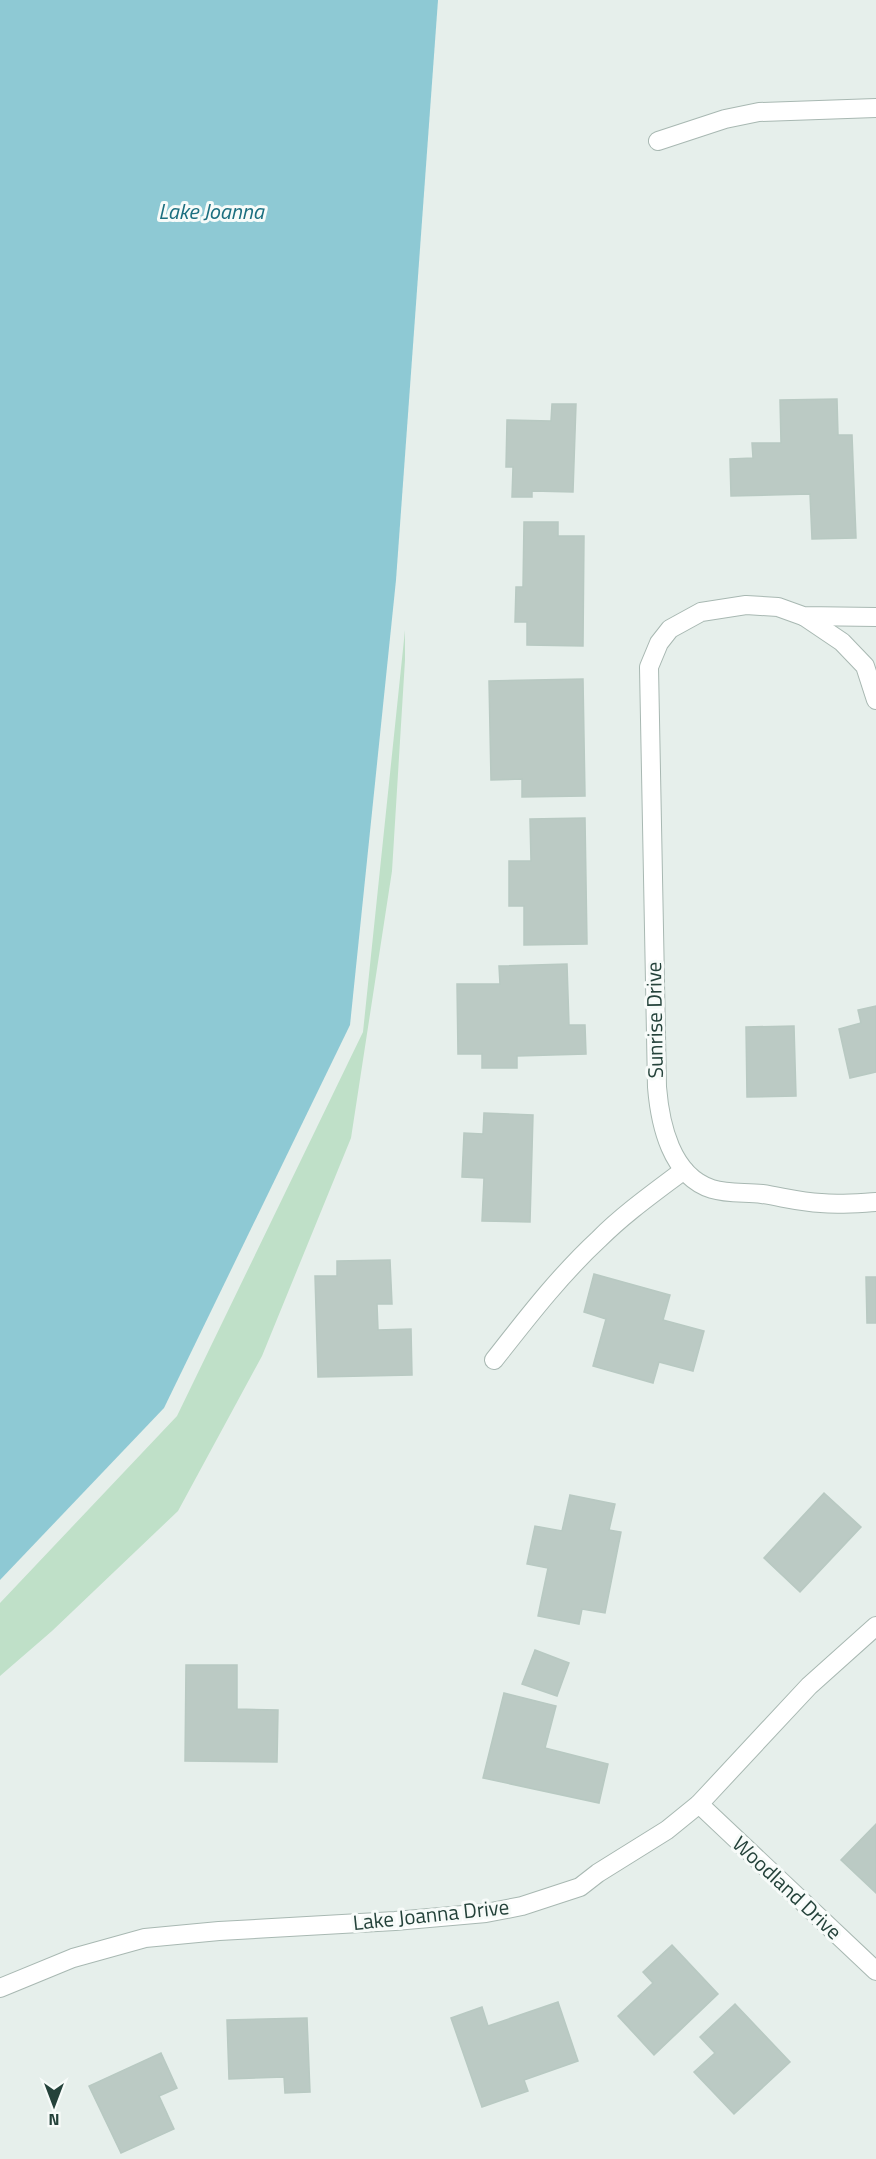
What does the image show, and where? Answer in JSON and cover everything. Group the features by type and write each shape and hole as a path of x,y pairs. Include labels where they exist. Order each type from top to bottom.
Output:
{"street":[{"path":"658,141 725,119 759,112 876,108"},
{"name":"Sunrise Drive","path":"684,1170 671,1149 658,1109 649,668 658,643 670,629 695,614 746,604 778,607 803,616"},
{"path":"803,616 876,617"},
{"path":"803,616 842,642 865,666 876,700"},
{"path":"494,1360 552,1287 597,1240 629,1211 684,1170 702,1185 713,1190 762,1194 821,1203 876,1202"},
{"name":"Lake Joanna Drive","path":"0,1988 74,1959 145,1938 242,1929 395,1922 486,1913 522,1906 580,1887 667,1830 699,1804 809,1686 876,1626"},
{"name":"Woodland Drive","path":"699,1804 876,1971"}],"green space":[{"path":"405,630 392,871 351,1138 262,1356 178,1511 52,1631 0,1676 0,1603 177,1416 363,1032"}],"water":[{"name":"Lake Joanna","path":"0,0 438,0 396,580 350,1025 164,1408 0,1580"}],"building":[{"path":"837,399 838,435 852,435 856,538 812,539 810,494 731,496 730,459 753,458 752,443 781,443 780,400"},
{"path":"552,404 576,404 573,492 532,491 532,497 512,497 513,467 506,467 507,420 551,421"},
{"path":"524,522 558,522 558,536 584,536 583,646 527,645 527,622 515,622 516,587 523,587"},
{"path":"583,679 585,796 522,797 522,779 491,780 489,681"},
{"path":"585,818 587,944 524,945 524,906 509,906 509,861 531,861 530,819"},
{"path":"567,964 569,1025 585,1025 586,1054 517,1056 517,1068 482,1068 482,1054 458,1054 457,984 500,984 499,966"},
{"path":"876,1006 876,1072 850,1078 839,1029 861,1023 858,1010"},
{"path":"794,1026 796,1096 747,1097 746,1027"},
{"path":"484,1113 533,1115 530,1222 482,1221 484,1178 462,1177 464,1133 483,1134"},
{"path":"390,1260 392,1304 377,1304 378,1330 411,1329 412,1375 318,1377 315,1276 337,1276 337,1261"},
{"path":"594,1274 670,1295 663,1320 704,1331 693,1371 659,1362 653,1383 593,1366 606,1319 584,1312"},
{"path":"866,1277 876,1277 876,1323 867,1323"},
{"path":"824,1493 861,1527 800,1592 764,1558"},
{"path":"570,1495 615,1504 609,1530 621,1532 605,1613 582,1609 579,1624 538,1616 548,1568 527,1564 535,1526 562,1531"},
{"path":"535,1650 569,1663 557,1696 522,1684"},
{"path":"186,1665 237,1665 237,1709 278,1710 277,1762 185,1761"},
{"path":"504,1693 556,1706 545,1748 608,1764 599,1803 483,1778"},
{"path":"876,1824 876,1893 841,1860"},
{"path":"672,1945 718,1994 654,2055 618,2016 653,1983 643,1972"},
{"path":"558,2002 578,2061 524,2080 528,2091 482,2107 451,2018 482,2007 488,2026"},
{"path":"735,2004 790,2062 734,2114 694,2072 715,2053 700,2037"},
{"path":"307,2018 310,2092 285,2093 284,2077 229,2079 227,2020"},
{"path":"161,2053 177,2088 159,2096 174,2129 121,2153 89,2086"}]}
